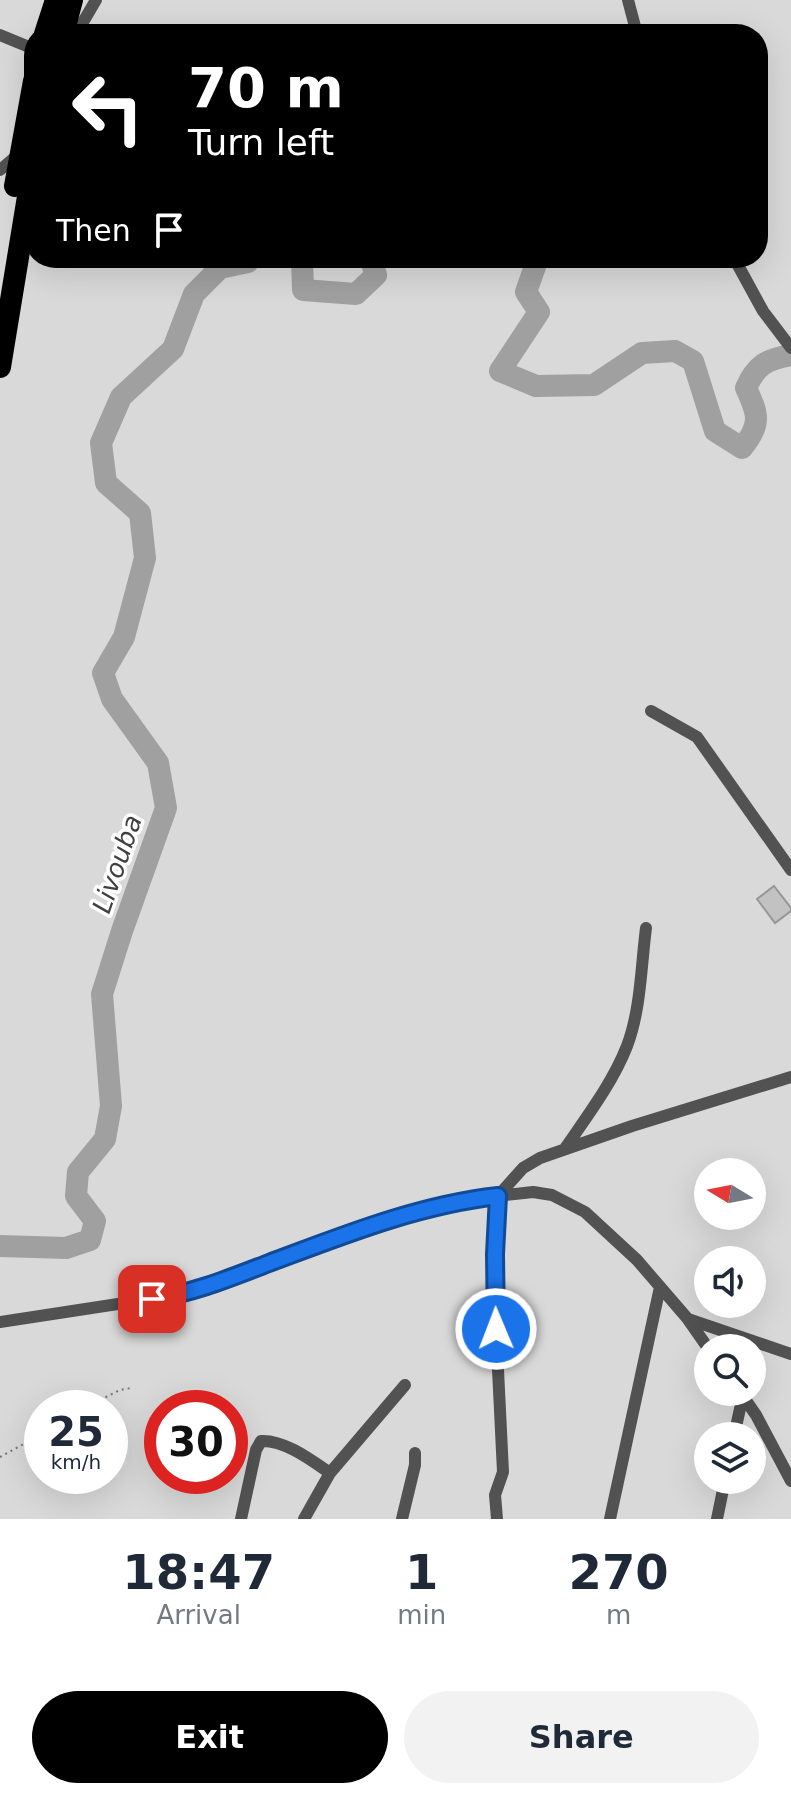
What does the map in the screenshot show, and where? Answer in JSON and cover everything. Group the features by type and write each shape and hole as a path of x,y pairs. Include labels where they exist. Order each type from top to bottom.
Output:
{"highway":[{"path":"48,24 56,0"},
{"path":"66,24 72,0"},
{"path":"0,285 24,171"},
{"path":"0,367 24,180"}],"street":[{"path":"82,24 96,0"},
{"path":"628,0 634,24"},
{"path":"0,35 24,45"},
{"path":"0,170 24,158"},
{"path":"739,268 763,311 788,345"},
{"path":"651,711 697,737 791,869"},
{"path":"566,1147 616,1071 628,1044 635,1016 646,928"},
{"path":"497,1519 495,1495 503,1472 496,1329 498,1196 523,1168 566,1147 791,1077"},
{"path":"0,1322 196,1292 401,1215 442,1205 533,1192 552,1195 585,1212 637,1260 698,1334"},
{"path":"610,1519 660,1287"},
{"path":"687,1318 791,1354"},
{"path":"304,1519 330,1473 405,1385"},
{"path":"748,1406 791,1481"},
{"path":"241,1519 261,1441 271,1441 307,1457 330,1473"},
{"path":"402,1519 415,1453"},
{"path":"717,1519 722,1494"}],"path":[{"path":"120,1390 131,1388"},
{"path":"0,1457 24,1444"}],"shaded area":[{"path":"0,0 791,0 791,1519 0,1519"}],"building":[{"path":"774,886 791,908 775,923 757,899"}],"waterway":[{"name":"Livouba","path":"0,1246 66,1248 90,1240 95,1221 76,1196 78,1172 105,1139 111,1106 102,994 166,808 158,763 112,699 103,673 124,637 145,558 140,513 106,483 101,443 121,397 173,349 194,294 220,268"},
{"name":"Livouba","path":"302,268 303,290 356,294 376,275 374,268"},
{"name":"Livouba","path":"534,268 526,292 539,312 500,371 536,386 594,385 642,353 675,351 693,361 715,431 742,448 753,432 756,419 746,388 750,380 763,364 791,355"}],"route":[{"path":"152,1299 196,1292 401,1215 498,1196 496,1329"}]}
